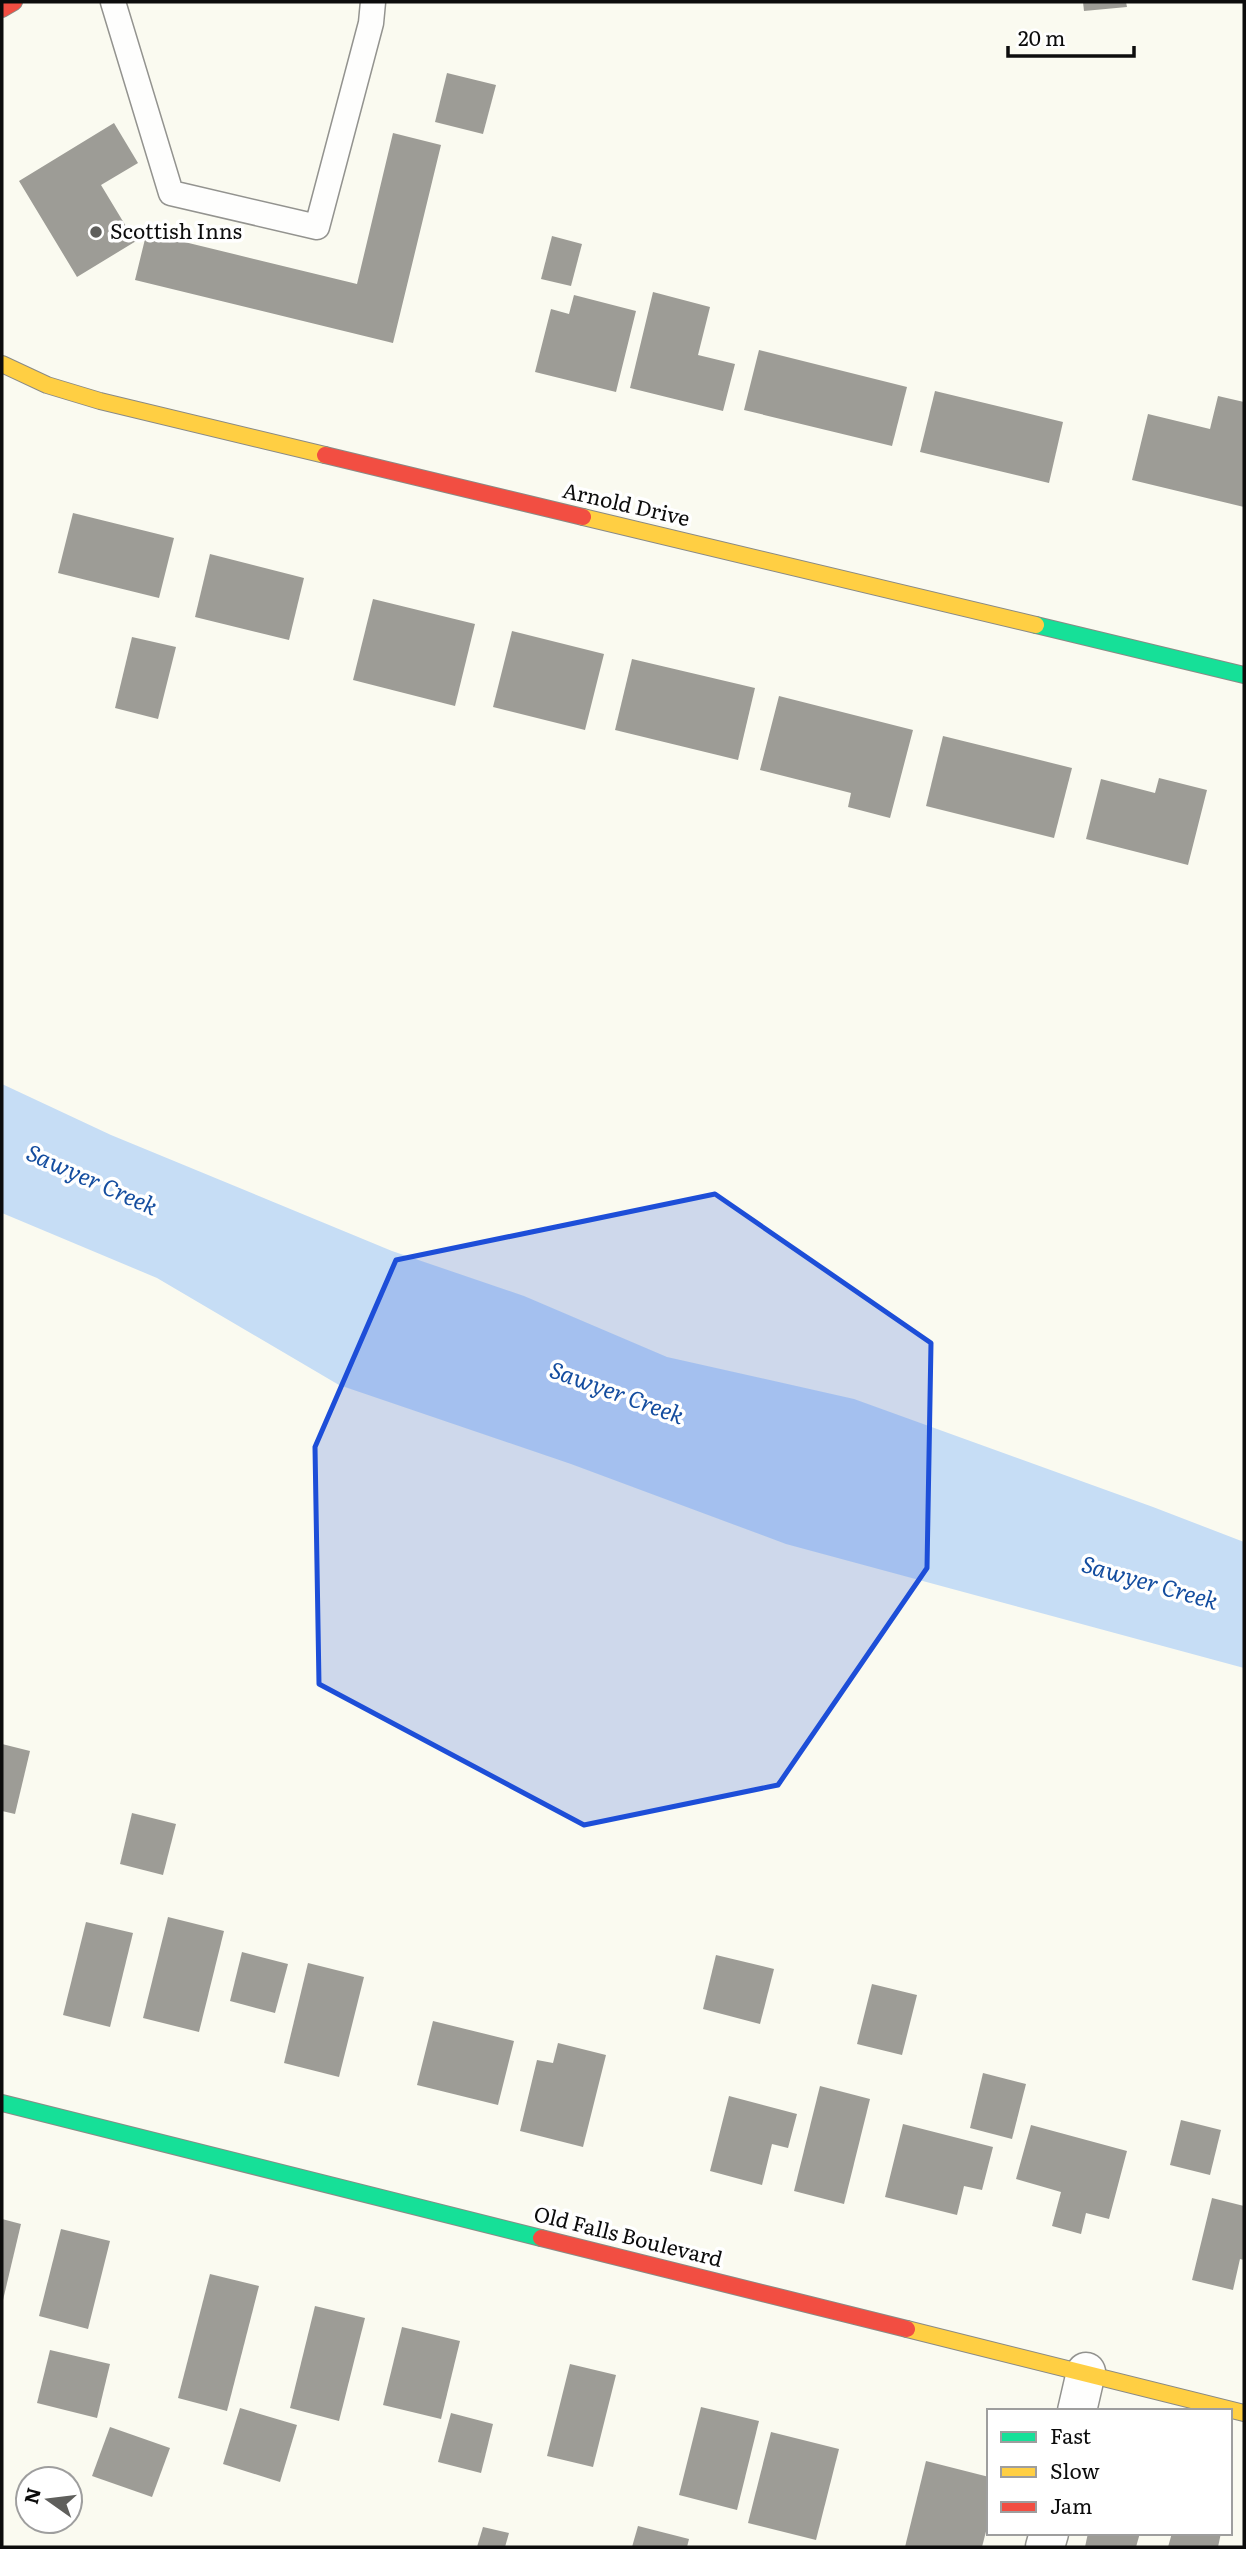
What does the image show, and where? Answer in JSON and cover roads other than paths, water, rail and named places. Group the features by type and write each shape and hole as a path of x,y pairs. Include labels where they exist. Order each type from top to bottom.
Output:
{"street":[{"path":"2,9 14,2"},
{"name":"Arnold Drive","path":"2,364 47,385 100,401 1244,675"},
{"name":"Old Falls Boulevard","path":"2,2103 1229,2409"},
{"path":"1077,2409 1086,2372"}],"lane":[{"path":"113,2 172,193 317,227 371,23 373,2"}],"water":[{"name":"Sawyer Creek","path":"2,1084 111,1135 392,1251 524,1296 667,1357 854,1399 1244,1542 1244,1668 786,1544 571,1464 339,1385 157,1278 2,1213"}],"place":[{"name":"Scottish Inns","path":"96,232"}]}
